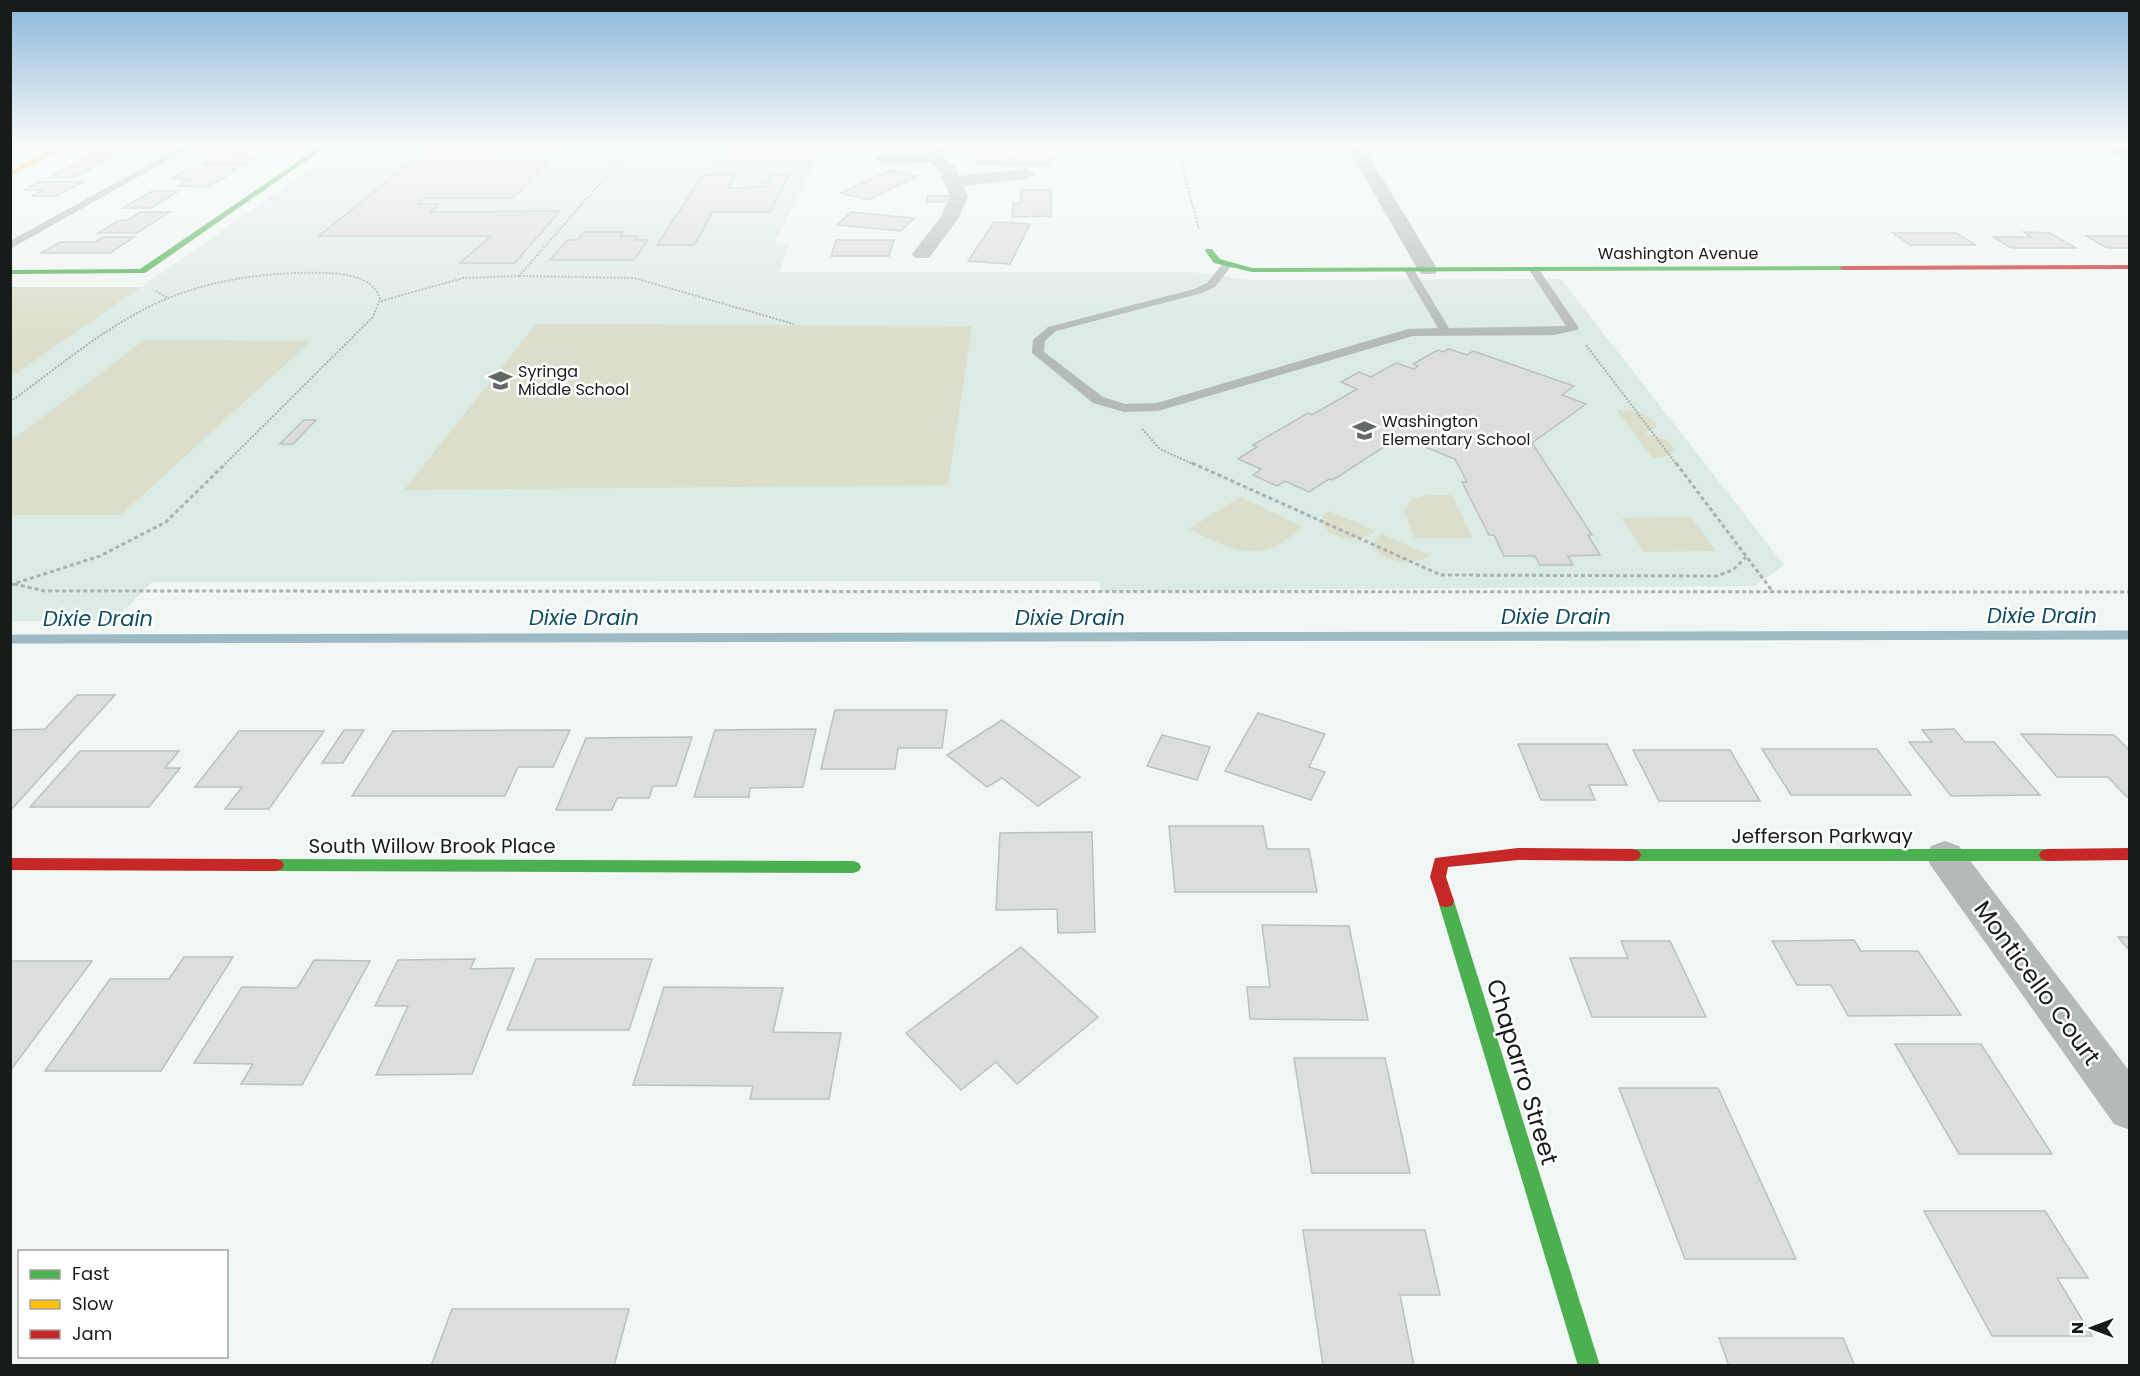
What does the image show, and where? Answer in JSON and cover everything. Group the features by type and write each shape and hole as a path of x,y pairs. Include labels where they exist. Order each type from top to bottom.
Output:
{"street":[{"path":"10,272 142,271 235,207"},
{"path":"922,254 949,219 954,207"},
{"path":"1386,207 1418,270"},
{"path":"1209,251 1217,261 1227,265"},
{"name":"Washington Avenue","path":"1227,265 1252,270 2130,267"},
{"name":"Jefferson Parkway","path":"1514,854 1945,856 2130,854"},
{"name":"Chaparro Street","path":"1514,854 1441,862 1438,877 1589,1365"},
{"name":"Monticello Court","path":"1945,856 2130,1109"},
{"name":"South Willow Brook Place","path":"10,864 853,867"}],"lane":[{"path":"10,246 79,207"},
{"path":"1227,265 1216,280 1198,291 1052,329 1039,340 1038,353 1098,400 1124,408 1158,407 1412,332 1554,331 1573,328 1534,270"},
{"path":"1418,270 1445,331"}],"path":[{"path":"519,276 579,207"},
{"path":"1192,207 1209,251"},
{"path":"10,402 132,315 168,298 200,289 254,277 285,274 336,274 368,283 376,290 381,301 378,311 370,321 166,522 100,556 12,585"},
{"path":"381,301 464,278 519,276 634,278 794,324"},
{"path":"1573,328 1773,592"},
{"path":"1124,408 1160,449 1441,575 1718,576 1733,570 1746,557"},
{"path":"12,585 45,591 2130,592"}],"shaded area":[{"name":"Syringa Middle School","path":"256,207 793,207 775,243 790,244 779,272 1192,272 1249,280 1561,279 1784,565 1755,586 1101,591 1100,581 152,582 114,621 11,621 10,287 141,287"}],"green space":[{"path":"11,287 141,287 11,377"},
{"path":"536,324 972,326 948,485 404,490"},
{"path":"144,340 311,341 121,515 11,515 11,441"},
{"path":"1617,410 1638,412 1652,419 1656,423 1655,428 1645,433 1666,440 1674,448 1673,453 1652,458"},
{"path":"1427,495 1452,495 1472,538 1414,538 1404,510 1411,500"},
{"path":"1240,497 1303,527 1284,541 1260,551 1229,547 1189,529"},
{"path":"1329,511 1375,531 1362,537 1338,536 1326,528 1322,522 1323,516"},
{"path":"1691,517 1716,551 1643,552 1622,518"},
{"path":"1381,534 1430,555 1410,562 1388,558 1375,548 1375,541"}],"building":[{"path":"355,207 435,207 430,212 560,211 515,263 460,263 491,236 319,236"},
{"path":"682,207 772,207 770,212 713,212 694,245 657,245"},
{"path":"1013,207 1051,207 1051,216 1012,217"},
{"path":"141,212 170,212 137,233 98,233 118,221 128,220"},
{"path":"851,212 914,218 901,231 837,225"},
{"path":"994,222 1030,224 1010,264 968,261"},
{"path":"584,232 623,232 620,236 638,236 635,240 648,240 634,260 550,260 567,240 577,240"},
{"path":"2024,232 2050,233 2076,248 2011,248 1993,237 2031,237"},
{"path":"1893,233 1957,233 1975,245 1910,245"},
{"path":"2086,236 2130,236 2130,248 2107,248"},
{"path":"103,237 134,237 110,253 41,253 60,242 95,242"},
{"path":"836,240 894,240 889,256 831,256"},
{"name":"Washington Elementary School","path":"1449,349 1467,355 1473,351 1574,386 1562,395 1586,404 1532,443 1592,535 1588,535 1600,555 1568,556 1573,565 1540,565 1535,556 1504,556 1494,535 1489,535 1462,482 1467,482 1455,459 1396,435 1383,444 1387,445 1333,480 1329,479 1309,492 1285,481 1277,486 1253,475 1261,469 1238,459 1257,447 1253,445 1308,413 1312,415 1357,389 1341,382 1359,372 1371,377 1396,363 1414,369 1418,366 1413,364 1438,350 1443,352"},
{"path":"304,420 316,420 293,444 280,444"},
{"path":"77,695 115,695 10,811 10,730 45,729"},
{"path":"835,710 947,710 942,748 898,748 895,769 821,769"},
{"path":"1258,713 1325,734 1309,767 1325,772 1311,800 1225,771"},
{"path":"1002,720 1080,777 1038,806 1002,778 987,787 947,755"},
{"path":"816,729 803,787 750,788 749,797 694,797 715,730"},
{"path":"1954,729 1965,742 1994,742 2040,795 1951,796 1909,742 1932,742 1922,730"},
{"path":"344,730 364,730 343,763 322,763"},
{"path":"570,730 553,767 518,767 505,796 352,796 393,731"},
{"path":"239,731 324,731 269,809 225,809 242,787 195,787"},
{"path":"2021,734 2114,735 2130,751 2130,797 2127,797 2108,777 2057,777"},
{"path":"1162,735 1210,747 1197,780 1147,766"},
{"path":"692,737 676,786 653,786 649,798 617,798 612,810 556,810 586,738"},
{"path":"1518,744 1607,744 1627,785 1589,785 1595,800 1541,800"},
{"path":"1762,749 1877,749 1911,795 1791,795"},
{"path":"1633,750 1730,750 1760,801 1659,801"},
{"path":"80,751 179,751 165,768 180,768 149,807 30,807"},
{"path":"1169,826 1263,826 1267,849 1309,849 1317,892 1175,892"},
{"path":"1092,832 1095,932 1058,933 1057,909 996,910 1000,833"},
{"path":"1262,925 1349,926 1368,1020 1250,1019 1247,987 1270,987"},
{"path":"2118,937 2130,937 2130,951"},
{"path":"1854,940 1861,951 1918,951 1961,1015 1848,1016 1831,985 1797,985 1772,941"},
{"path":"1621,941 1670,941 1706,1017 1592,1017 1570,958 1628,958"},
{"path":"1021,947 1098,1017 1017,1084 996,1062 961,1090 906,1033"},
{"path":"184,957 233,957 161,1071 45,1071 110,979 169,979"},
{"path":"475,959 470,969 514,968 472,1074 376,1075 408,1006 375,1006 398,960"},
{"path":"536,959 652,959 629,1030 507,1030"},
{"path":"314,960 370,961 302,1085 241,1084 253,1064 194,1063 242,987 297,988"},
{"path":"10,961 92,961 10,1071"},
{"path":"664,987 783,988 773,1032 841,1033 829,1099 750,1099 753,1086 633,1085"},
{"path":"1895,1044 1981,1044 2052,1154 1959,1154"},
{"path":"1294,1058 1385,1058 1410,1173 1312,1173"},
{"path":"1619,1088 1718,1088 1796,1259 1685,1259"},
{"path":"1924,1211 2045,1211 2088,1278 2057,1278 2092,1336 1992,1336"},
{"path":"1303,1230 1425,1230 1440,1295 1400,1295 1414,1366 1323,1366"},
{"path":"452,1309 629,1309 614,1366 431,1366"},
{"path":"1719,1338 1843,1338 1855,1366 1729,1366"}],"waterway":[{"name":"Dixie Drain","path":"10,639 2130,635"}],"traffic: fast":[{"path":"10,272 142,271 235,207"},
{"path":"1209,251 1217,261 1252,270 1843,268"},
{"path":"1633,855 2047,855"},
{"path":"276,865 853,867"},
{"path":"1446,901 1589,1366"}],"traffic: jam":[{"path":"1843,268 2130,267"},
{"path":"1446,901 1438,877 1441,862 1518,854 1633,855"},
{"path":"2047,855 2130,854"},
{"path":"10,864 276,865"}],"place":[{"name":"Syringa Middle School","path":"500,380"},
{"name":"Washington Elementary School","path":"1364,430"}]}
